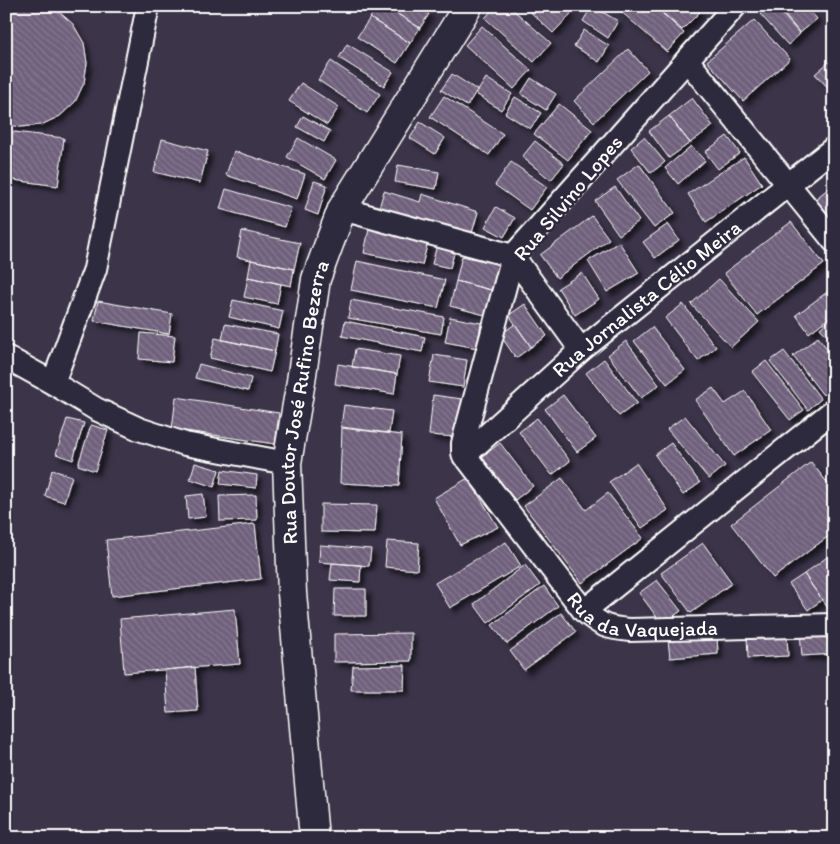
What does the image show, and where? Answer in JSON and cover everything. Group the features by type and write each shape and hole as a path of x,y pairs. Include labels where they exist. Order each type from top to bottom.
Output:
{"main road":[{"name":"Rua Doutor José Rufino Bezerra","path":"314,838 292,593 288,463 316,279 342,210 468,6"}],"street":[{"path":"53,382 95,269 148,6"},
{"name":"Rua Silvino Lopes","path":"464,456 463,443 514,256 735,6"},
{"path":"687,60 834,241"},
{"name":"Rua Jornalista Célio Meira","path":"464,456 581,350 834,148"},
{"path":"342,210 514,256 581,350"},
{"path":"6,357 53,382 96,409 139,428 185,444 288,463"},
{"path":"584,611 834,410"},
{"name":"Rua da Vaquejada","path":"464,456 584,611 600,624 613,629 834,625"}],"building":[{"path":"6,6 47,6 58,11 73,24 84,43 87,63 84,83 75,102 60,116 41,125 20,127 6,124"},
{"path":"377,6 385,6 420,28 410,43 370,18"},
{"path":"385,6 417,6 429,14 420,28"},
{"path":"496,6 509,6 551,43 534,62 485,18"},
{"path":"524,6 562,6 571,14 553,33"},
{"path":"592,6 618,21 608,38 583,21"},
{"path":"619,6 654,6 684,33 667,52 617,8"},
{"path":"655,6 694,6 700,12 682,30"},
{"path":"769,6 775,6 800,34 788,45 760,14"},
{"path":"777,6 806,6 817,19 800,33"},
{"path":"370,18 410,43 397,63 357,37"},
{"path":"754,20 790,59 743,101 707,61"},
{"path":"482,26 531,70 514,89 465,45"},
{"path":"584,30 609,46 599,62 574,46"},
{"path":"347,44 393,72 384,86 339,58"},
{"path":"628,49 648,71 594,122 574,101"},
{"path":"331,61 380,94 367,113 318,80"},
{"path":"830,61 834,65 834,94 815,74"},
{"path":"452,74 477,90 467,106 441,90"},
{"path":"486,78 512,94 501,110 476,94"},
{"path":"531,78 556,94 546,110 521,94"},
{"path":"301,83 339,107 327,125 289,101"},
{"path":"444,96 503,134 489,155 430,117"},
{"path":"515,97 541,113 530,129 505,113"},
{"path":"692,98 713,126 690,143 669,116"},
{"path":"559,104 592,130 568,160 534,134"},
{"path":"303,116 330,131 324,142 297,127"},
{"path":"669,116 690,143 669,158 649,131"},
{"path":"420,122 445,138 435,154 410,138"},
{"path":"6,131 64,138 58,186 6,179"},
{"path":"727,136 740,153 718,169 705,152"},
{"path":"644,137 665,162 651,173 631,148"},
{"path":"298,138 336,160 325,179 287,157"},
{"path":"162,139 208,151 200,183 154,172"},
{"path":"535,141 564,164 551,180 522,157"},
{"path":"691,146 705,161 678,184 665,168"},
{"path":"234,151 305,174 297,199 226,175"},
{"path":"744,157 762,184 706,222 688,194"},
{"path":"511,162 547,187 530,210 495,185"},
{"path":"639,164 675,213 654,228 617,180"},
{"path":"398,165 439,172 436,189 395,182"},
{"path":"314,181 327,185 318,215 305,210"},
{"path":"834,184 834,225 814,200"},
{"path":"615,187 639,221 619,235 595,201"},
{"path":"226,189 291,208 285,227 220,209"},
{"path":"384,191 420,202 422,194 478,212 470,240 378,211"},
{"path":"496,207 515,218 504,237 485,227"},
{"path":"592,216 609,239 557,278 540,255"},
{"path":"791,222 824,264 757,315 724,273"},
{"path":"668,224 679,240 655,258 643,242"},
{"path":"369,229 428,242 422,265 364,253"},
{"path":"242,231 300,243 294,269 237,257"},
{"path":"619,242 639,273 607,292 588,261"},
{"path":"437,245 455,250 450,268 432,264"},
{"path":"462,256 501,265 495,291 456,281"},
{"path":"251,260 294,269 291,286 248,277"},
{"path":"357,261 445,280 438,308 351,290"},
{"path":"582,273 599,299 575,315 558,288"},
{"path":"248,277 281,284 277,304 244,297"},
{"path":"719,279 759,322 731,347 691,304"},
{"path":"456,281 495,291 489,316 450,306"},
{"path":"834,287 834,314 809,333 796,315"},
{"path":"233,300 283,311 279,329 229,317"},
{"path":"351,300 444,317 441,334 348,318"},
{"path":"98,301 172,314 169,334 94,321"},
{"path":"525,304 547,336 531,347 509,315"},
{"path":"683,304 716,347 698,361 665,318"},
{"path":"834,316 834,343 820,328"},
{"path":"450,317 481,323 477,348 445,342"},
{"path":"345,321 425,337 422,352 342,336"},
{"path":"225,324 278,334 275,351 222,340"},
{"path":"515,324 531,347 516,358 500,335"},
{"path":"652,327 685,370 667,384 634,341"},
{"path":"141,333 175,336 172,362 139,359"},
{"path":"818,337 834,358 834,387 823,395 793,356"},
{"path":"215,338 275,351 270,372 210,358"},
{"path":"626,341 659,385 641,398 608,355"},
{"path":"355,349 400,356 397,374 352,367"},
{"path":"784,351 821,399 808,410 770,361"},
{"path":"434,355 467,360 463,387 429,382"},
{"path":"604,359 637,403 619,416 586,373"},
{"path":"766,361 804,410 790,420 752,372"},
{"path":"199,364 251,378 248,391 195,378"},
{"path":"338,364 397,374 394,394 335,384"},
{"path":"713,388 725,404 745,391 771,430 734,456 695,400"},
{"path":"433,395 462,399 456,437 429,435"},
{"path":"563,395 596,438 577,452 545,409"},
{"path":"176,397 279,413 275,444 172,429"},
{"path":"344,405 392,411 389,433 341,427"},
{"path":"685,416 725,466 709,479 667,429"},
{"path":"537,418 570,461 552,475 519,432"},
{"path":"67,419 84,423 73,460 56,454"},
{"path":"91,425 108,430 95,471 78,465"},
{"path":"342,428 402,435 399,486 340,483"},
{"path":"834,442 834,455 828,447"},
{"path":"500,443 533,486 515,500 482,457"},
{"path":"671,443 700,483 683,495 655,455"},
{"path":"811,462 834,491 834,532 773,578 731,524"},
{"path":"195,463 219,470 214,487 190,479"},
{"path":"636,463 668,510 642,528 609,482"},
{"path":"52,470 72,476 64,502 45,496"},
{"path":"222,470 257,475 256,488 220,484"},
{"path":"468,478 498,527 460,545 434,498"},
{"path":"562,478 586,510 608,493 643,538 582,583 524,506"},
{"path":"203,494 206,517 188,519 186,496"},
{"path":"256,495 257,520 220,521 219,496"},
{"path":"321,504 377,505 375,533 321,532"},
{"path":"255,524 261,579 112,596 106,540"},
{"path":"387,541 419,543 417,570 385,567"},
{"path":"506,542 521,566 450,608 435,583"},
{"path":"703,543 732,583 691,613 661,573"},
{"path":"320,545 371,549 369,566 319,562"},
{"path":"834,552 834,609 830,611 804,574"},
{"path":"332,563 361,565 360,582 330,580"},
{"path":"525,565 540,585 488,623 474,604"},
{"path":"804,574 822,600 808,610 789,584"},
{"path":"657,580 681,611 662,624 639,593"},
{"path":"544,586 558,606 507,644 492,625"},
{"path":"335,589 366,589 366,616 334,616"},
{"path":"235,609 240,664 124,673 120,619"},
{"path":"561,613 576,632 524,670 510,651"},
{"path":"834,630 834,654 802,656 800,632"},
{"path":"411,633 411,661 334,662 334,634"},
{"path":"787,634 788,656 748,658 747,636"},
{"path":"717,636 718,654 670,658 668,640"},
{"path":"405,665 404,690 351,690 353,666"},
{"path":"195,667 198,711 168,713 165,670"}]}
